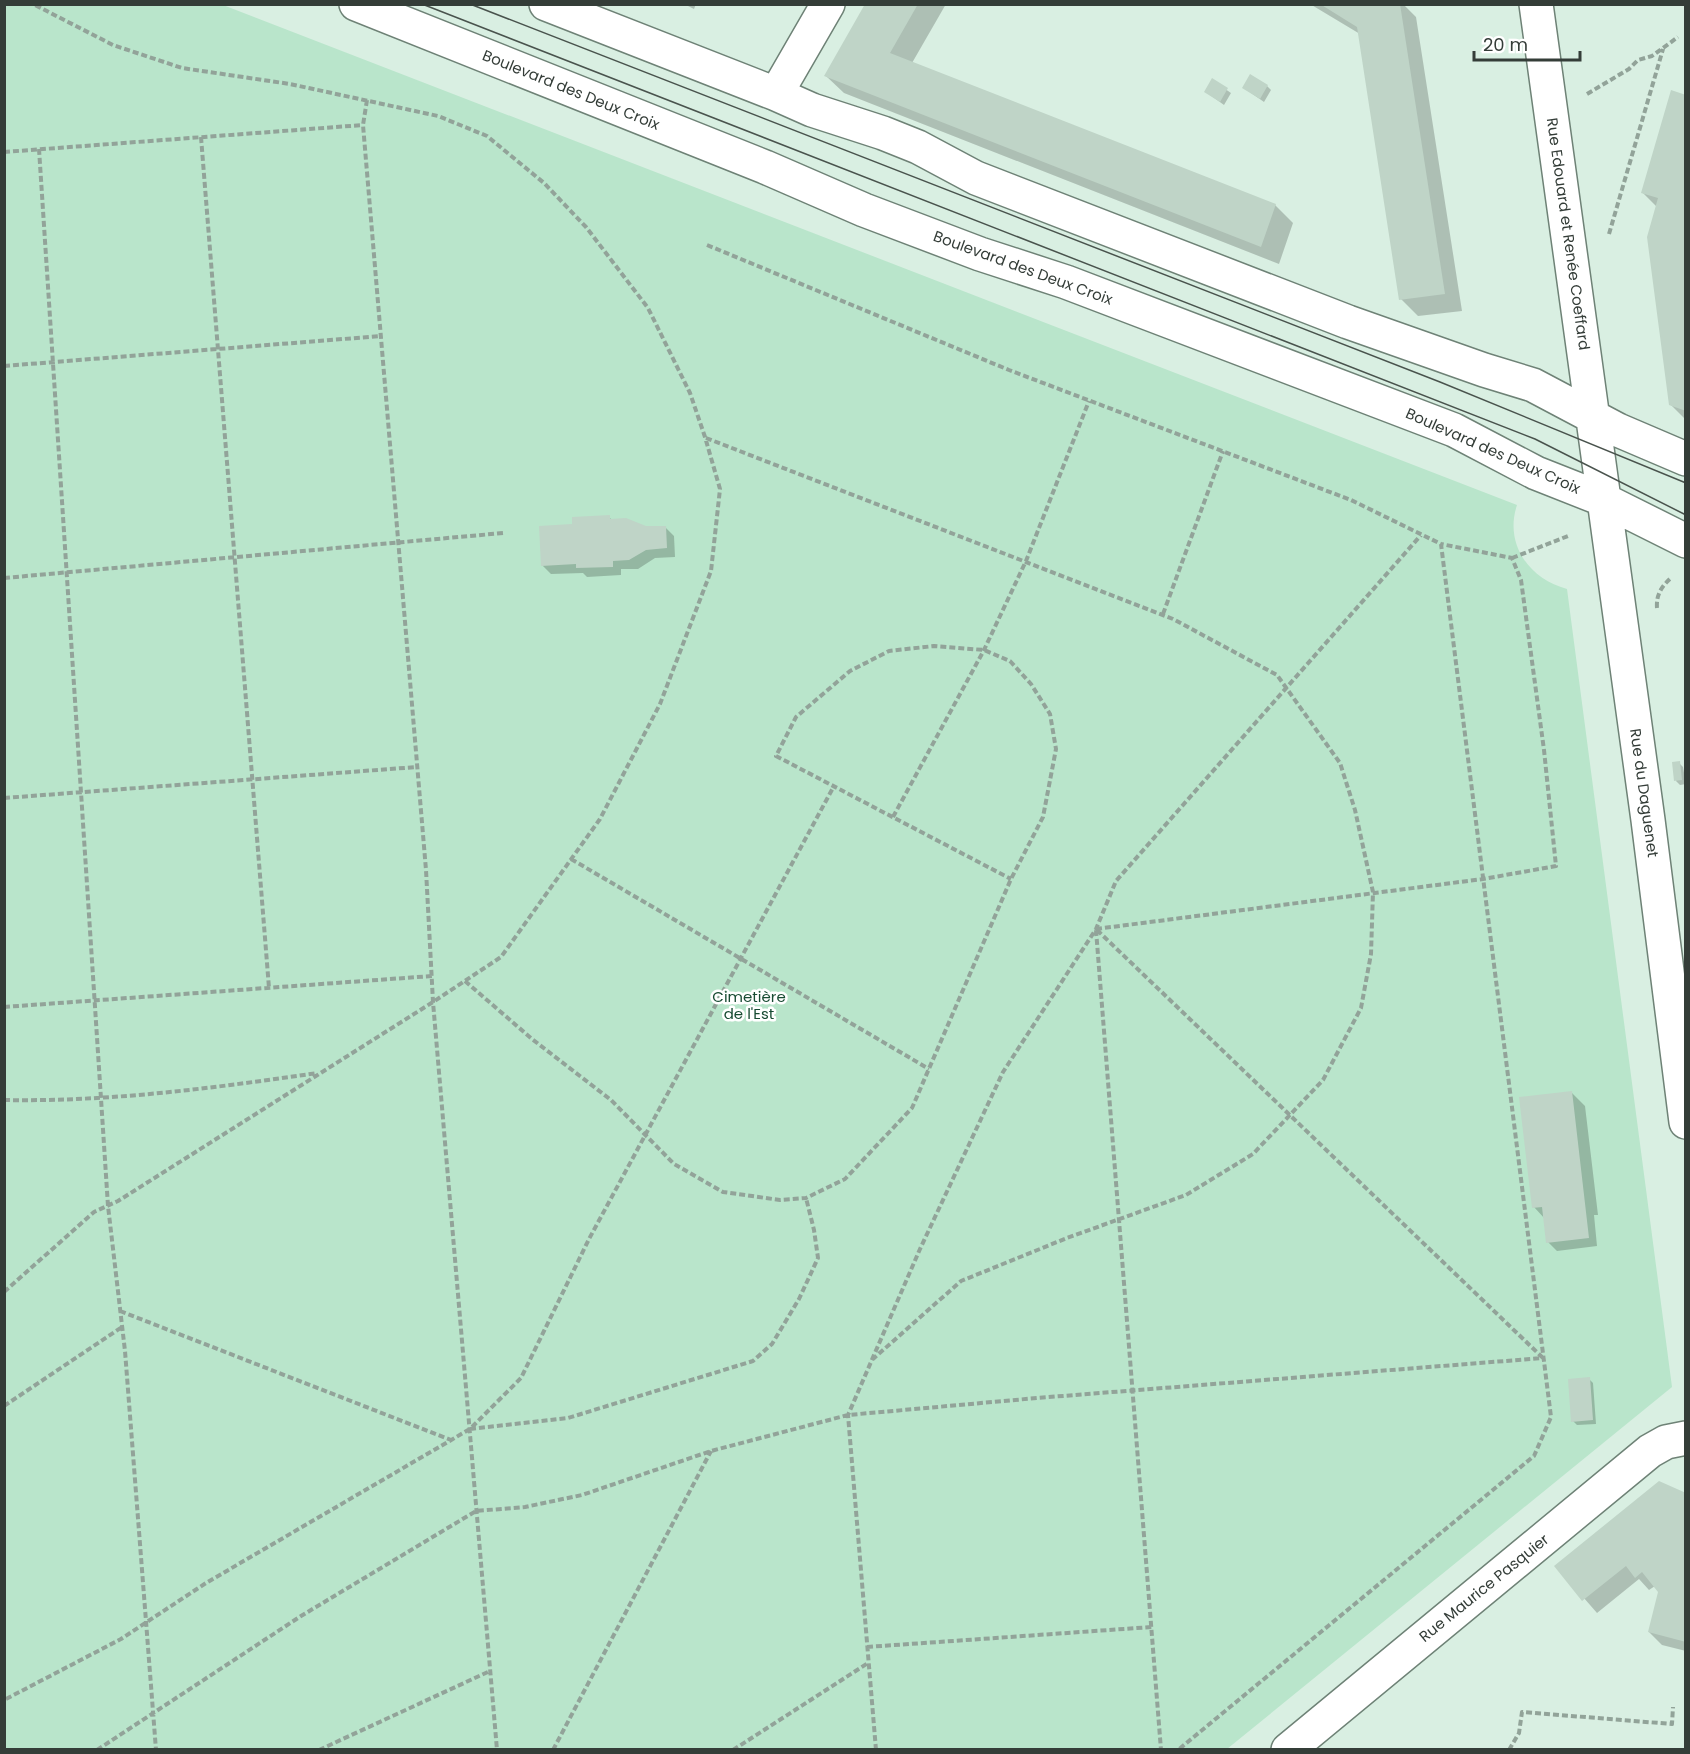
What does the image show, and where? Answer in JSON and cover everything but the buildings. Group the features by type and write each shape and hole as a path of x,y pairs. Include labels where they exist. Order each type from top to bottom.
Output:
{"street":[{"name":"Boulevard des Deux Croix","path":"356,4 765,166 864,210 980,254 1066,282 1454,430 1536,473 1602,499 1686,541"},
{"path":"546,4 812,110 883,133 918,147 976,178 1348,322 1533,385 1593,417 1686,459"},
{"path":"776,94 828,4"},
{"name":"Rue Edouard et Renée Coeffard","path":"1536,4 1593,417 1597,464"},
{"name":"Rue du Daguenet","path":"1597,464 1676,961 1686,1122"},
{"name":"Rue Maurice Pasquier","path":"1288,1749 1650,1450 1666,1442 1686,1438"}],"path":[{"path":"4,1292 94,1212 108,1206 321,1073 501,957 600,819 660,704 711,571 720,489 690,393 648,308 586,227 544,183 487,136 438,116 367,100 290,84 182,68 113,45 33,4"},
{"path":"1587,94 1629,69 1638,60 1652,56 1678,37"},
{"path":"1609,234 1663,49"},
{"path":"367,100 363,125 497,1749"},
{"path":"4,152 363,125"},
{"path":"201,137 269,988"},
{"path":"39,149 108,1206 122,1327 156,1749"},
{"path":"706,245 1009,370 1351,500 1441,544 1512,558 1568,536"},
{"path":"4,366 381,336"},
{"path":"893,817 984,650 1026,561 1089,401"},
{"path":"705,437 1163,614 1277,675 1340,763 1355,810 1373,892 1371,954 1361,1008 1323,1080 1253,1154 1186,1195 961,1281 873,1359"},
{"path":"1163,614 1223,452"},
{"path":"4,578 503,533"},
{"path":"876,1749 848,1415 921,1249 1003,1072 1096,929 1116,881 1421,535"},
{"path":"1178,1749 1534,1456 1551,1417 1441,544"},
{"path":"1096,929 1483,879 1557,866 1521,580 1512,558"},
{"path":"465,981 532,1039 611,1100 674,1164 723,1192 780,1200 806,1198 845,1179 889,1135 912,1108 1011,879 1043,817 1056,749 1050,714 1031,684 1010,661 984,650 934,646 889,651 850,671 796,717 776,756 1011,879"},
{"path":"4,798 417,767"},
{"path":"5,1698 121,1639 206,1583 470,1429 521,1378 590,1239 834,786"},
{"path":"571,859 929,1069"},
{"path":"1096,929 1544,1358"},
{"path":"1096,929 1161,1749"},
{"path":"4,1007 432,976"},
{"path":"4,1100 101,1099 321,1073"},
{"path":"470,1429 568,1418 753,1361 772,1344 799,1299 818,1258 806,1198"},
{"path":"120,1311 451,1440"},
{"path":"4,1406 122,1327"},
{"path":"97,1749 301,1616 476,1511 525,1507 582,1495 711,1450 848,1415 1544,1358"},
{"path":"553,1749 711,1450"},
{"path":"867,1647 1152,1627"},
{"path":"733,1749 868,1663"},
{"path":"319,1749 490,1671"},
{"path":"1509,1749 1519,1733 1522,1712 1672,1724 1673,1707"}],"green space":[{"name":"Cimetière de l'Est","path":"5,5 223,5 1517,505 1514,533 1523,558 1541,577 1567,589 1672,1387 1227,1749 5,1750"}],"tram line":[{"path":"422,4 1535,439 1686,515"},
{"path":"470,4 1440,382 1686,483"}]}
